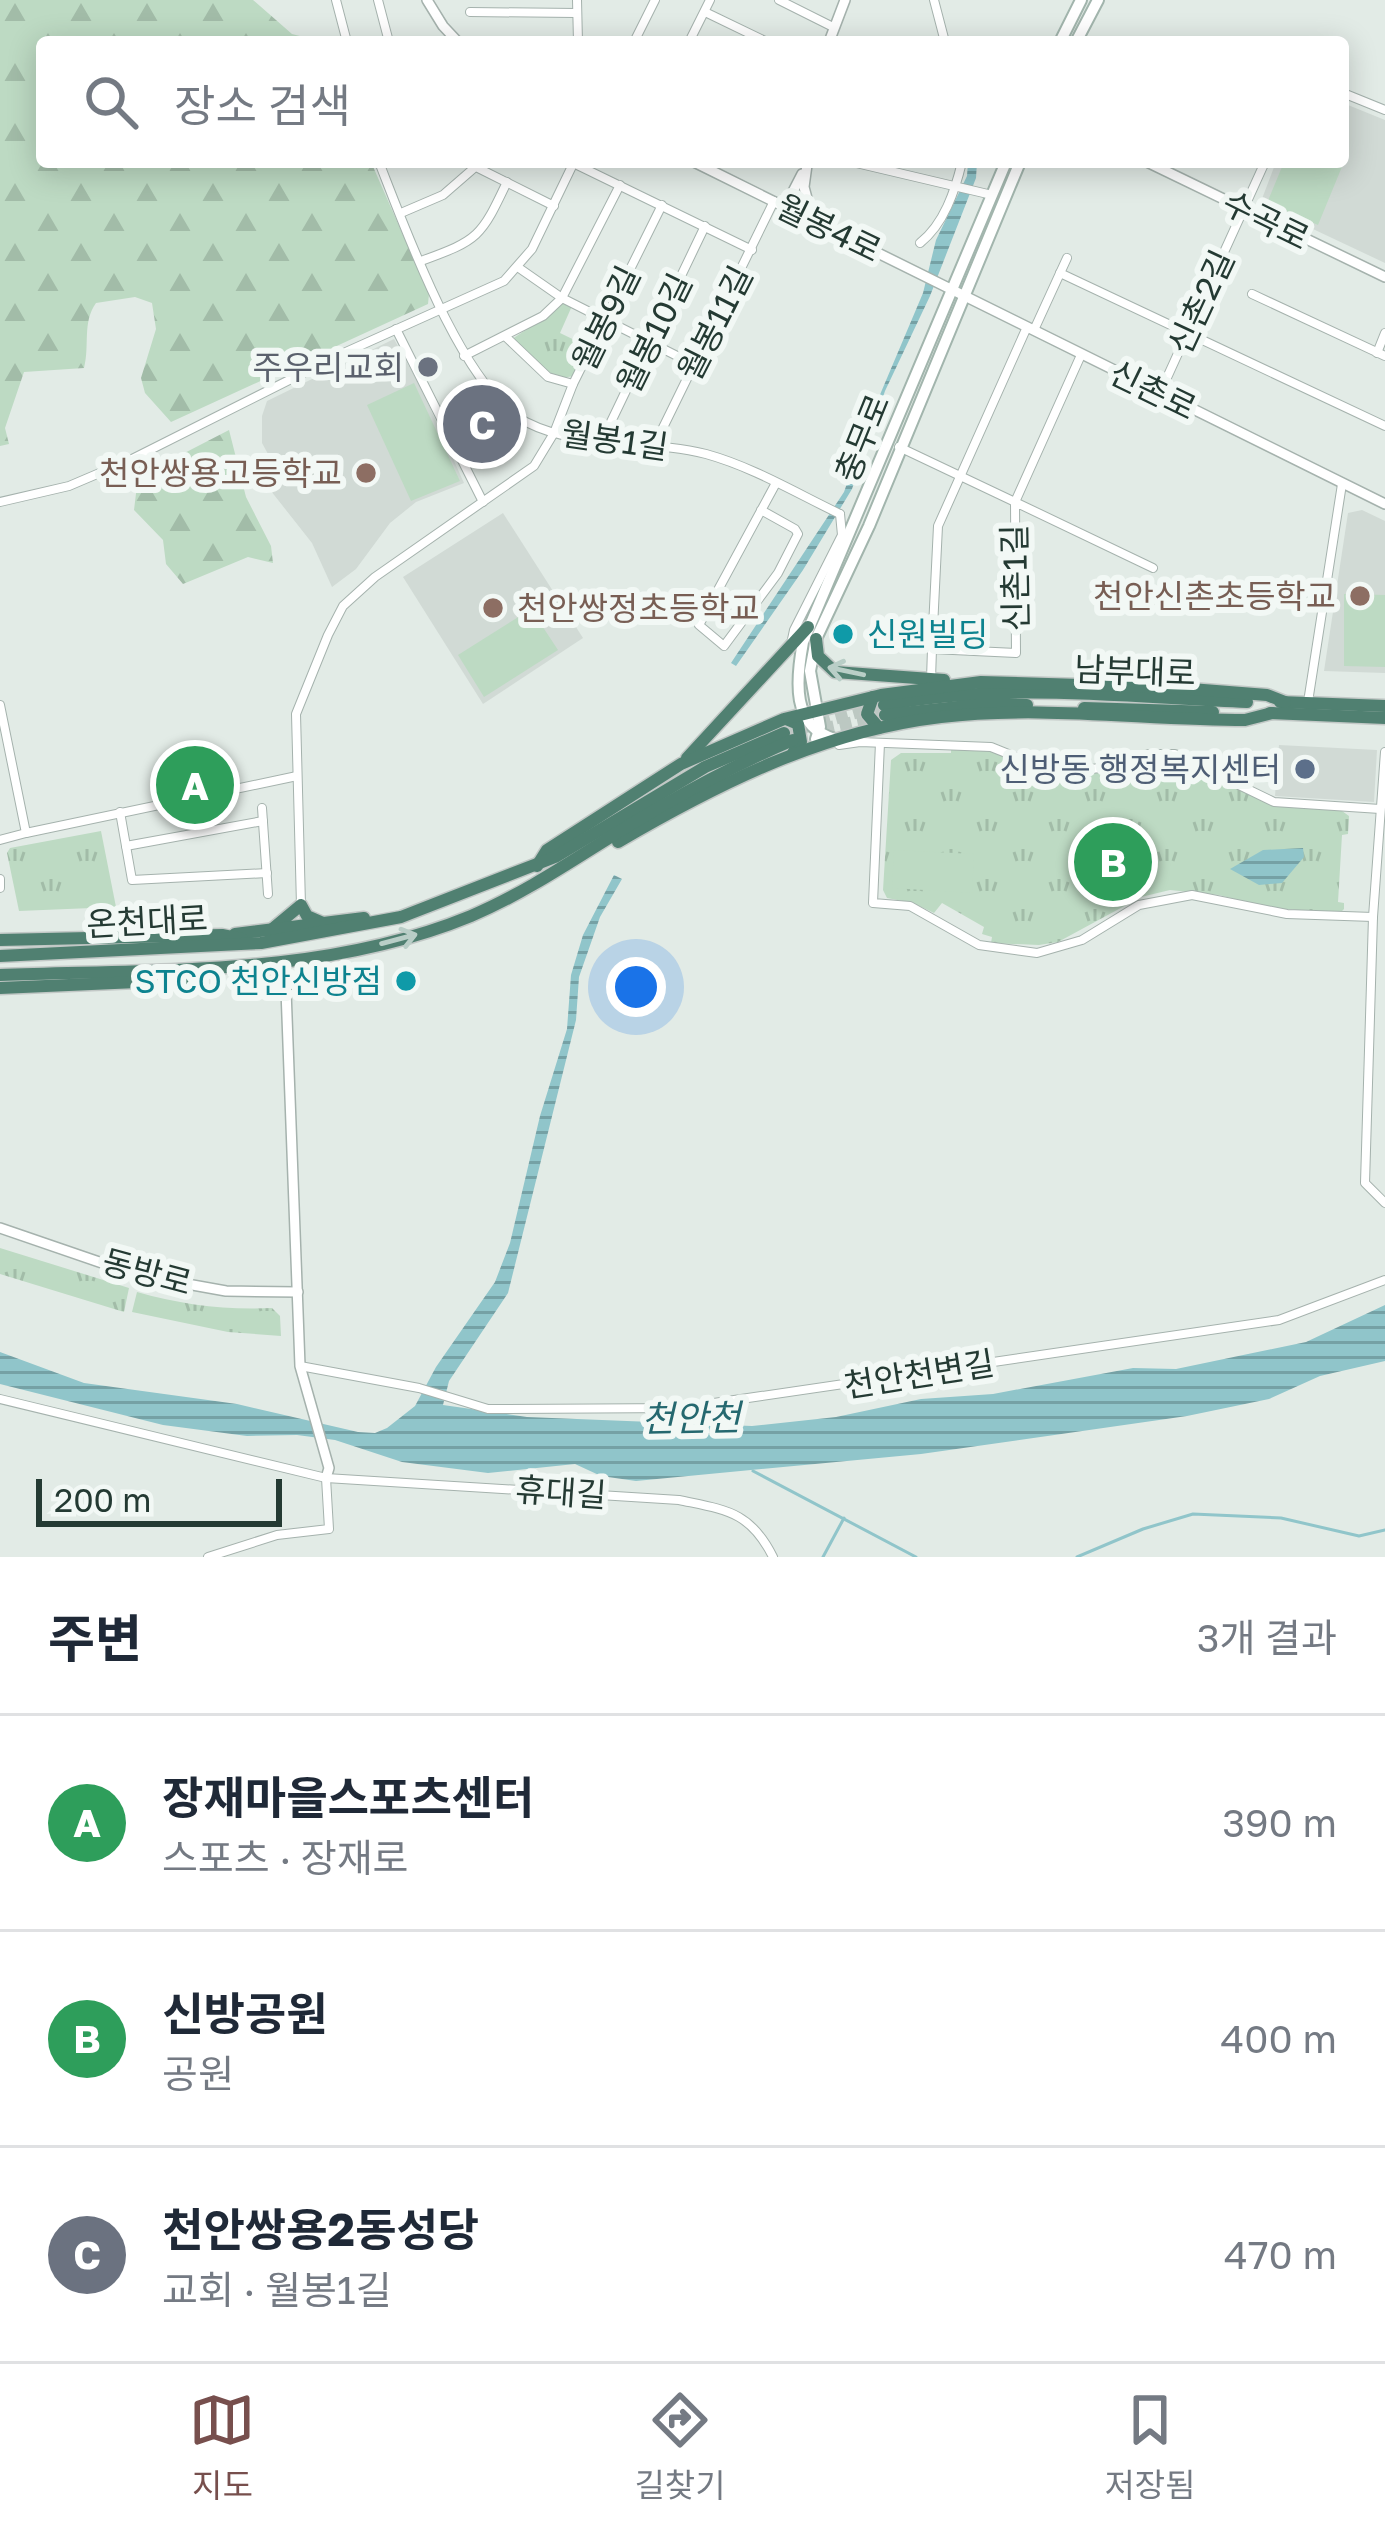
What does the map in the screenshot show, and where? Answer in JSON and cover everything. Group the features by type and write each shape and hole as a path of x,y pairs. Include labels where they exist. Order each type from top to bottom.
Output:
{"highway":[{"path":"536,866 548,850 681,764 791,646 812,633 818,656 835,672 1178,688 1267,695 1285,702"},
{"path":"681,764 788,736 835,739 981,682"},
{"name":"남부대로","path":"880,718 933,696 1015,692 1385,706"},
{"path":"553,872 563,874 707,792 788,736 810,711 880,718 979,714 1245,720 1272,713 1385,718"},
{"path":"0,940 222,935 401,917 536,866 705,766 788,736"},
{"path":"285,963 395,941 452,922 553,872 788,736"},
{"path":"270,931 301,905 308,916 329,923"},
{"name":"온천대로","path":"0,956 261,943 401,917"},
{"path":"222,935 261,943"},
{"name":"온천대로","path":"0,975 285,963"},
{"path":"0,988 183,980 212,968"}],"main road":[{"path":"1063,36 1081,0"},
{"path":"1079,36 1098,0"},
{"name":"충무로","path":"812,633 869,526 1003,168"},
{"name":"충무로","path":"815,741 799,672 812,633 922,363 1017,168"}],"street":[{"path":"336,0 345,36"},
{"path":"378,0 387,36"},
{"path":"428,0 454,36"},
{"path":"577,0 578,36"},
{"path":"637,36 655,0"},
{"path":"691,36 710,0"},
{"path":"779,0 833,27"},
{"path":"831,36 845,0"},
{"path":"934,0 943,36"},
{"path":"470,12 576,13"},
{"path":"705,12 755,36"},
{"path":"1349,95 1385,110"},
{"name":"월봉1길","path":"382,168 464,356 522,421 554,433 707,454 840,514"},
{"path":"400,213 442,195 475,168"},
{"path":"484,168 554,206"},
{"path":"0,502 69,486 130,460 504,281 519,268 570,168"},
{"path":"585,168 752,250"},
{"name":"월봉4로","path":"706,168 959,291"},
{"path":"780,204 804,168"},
{"path":"806,168 804,187 813,221"},
{"path":"878,168 992,195"},
{"path":"920,243 938,224 958,186 961,168"},
{"name":"수곡로","path":"1159,168 1385,277"},
{"name":"신촌2길","path":"1160,394 1262,168"},
{"path":"421,261 473,240 485,228 507,182"},
{"path":"464,356 543,316 562,298 620,185"},
{"name":"월봉11길","path":"655,444 780,204"},
{"name":"월봉9길","path":"301,905 296,714 343,606 387,568 534,466 662,206"},
{"name":"월봉10길","path":"608,441 610,424 705,226"},
{"path":"931,679 938,526 957,477 1067,258"},
{"path":"519,268 562,298 693,364"},
{"path":"1060,273 1385,426"},
{"name":"신촌로","path":"959,291 1385,504"},
{"path":"1252,294 1381,355 1385,333"},
{"path":"396,329 483,502"},
{"path":"506,337 548,377 573,384"},
{"name":"신촌1길","path":"932,649 1016,653 1015,502 1081,355"},
{"path":"791,646 794,630 842,536 840,514 855,507 922,363"},
{"name":"신촌1길","path":"899,447 1015,502"},
{"path":"761,510 798,534 778,573 724,646 699,625 761,510 776,483"},
{"path":"1308,703 1342,484"},
{"path":"1015,502 1153,568"},
{"path":"0,705 26,833"},
{"path":"707,792 807,754 860,742 880,718"},
{"path":"880,718 991,747 1036,765 1073,770 1174,754 1274,802 1380,809"},
{"path":"880,718 874,903 910,906 979,945 1010,952 1057,949 1082,940 1139,905 1192,895 1288,914 1373,917"},
{"path":"835,739 860,742"},
{"path":"1385,752 1373,917 1365,1183 1385,1203"},
{"path":"0,840 297,776"},
{"path":"262,808 268,894"},
{"path":"120,812 132,880 267,873"},
{"path":"126,846 263,821"},
{"path":"208,1557 277,1535 329,1529 327,1473 300,1370 285,963"},
{"name":"동방로","path":"0,1228 137,1275 226,1291 298,1292"},
{"name":"천안천변길","path":"300,1370 419,1388 488,1408 680,1408 1279,1320 1385,1280"},
{"name":"휴대길","path":"0,1399 327,1473 679,1500 745,1518 773,1557"}],"shaded area":[{"path":"1349,105 1385,120 1385,263 1260,204 1274,168 1349,168"},
{"name":"천안쌍용고등학교","path":"394,339 464,483 416,502 390,523 356,569 332,587 312,543 271,491 273,463 262,443 262,416 267,401"},
{"name":"천안신촌초등학교","path":"1362,510 1385,521 1385,673 1324,671 1348,513"},
{"name":"천안쌍정초등학교","path":"503,513 583,638 483,704 403,577"},
{"path":"1279,745 1377,750 1374,802 1275,796"}],"green space":[{"path":"0,0 253,0 300,36 36,36 36,168 374,168 429,294 428,304 171,422 145,393 141,378 156,329 152,303 135,297 96,303 89,318 84,368 24,372 5,428 9,444 0,446"},
{"path":"1282,168 1341,168 1318,225 1267,203"},
{"path":"562,301 572,306 560,333 589,347 574,376 564,377 540,366 512,339"},
{"path":"414,383 460,481 411,501 367,405"},
{"path":"229,430 246,497 271,546 273,563 248,557 183,584 166,564 163,540 134,510 138,477"},
{"path":"1344,594 1385,595 1385,667 1344,666"},
{"path":"531,609 558,650 484,697 458,655"},
{"path":"988,750 1073,774 1173,757 1275,805 1342,811 1349,816 1348,834 1342,835 1338,902 1344,903 1344,909 1340,913 1270,908 1219,895 1170,890 1141,897 1058,942 991,943 992,937 982,934 984,927 942,903 934,913 887,898 883,890 891,760 901,753"},
{"path":"101,831 116,907 19,911 7,853 10,848"},
{"path":"894,850 974,854 972,893 892,888"},
{"path":"0,1248 129,1288 124,1312 0,1274"},
{"path":"137,1292 204,1306 272,1308 280,1316 281,1336 228,1332 132,1312"}],"water":[{"path":"968,168 977,168 930,296 885,391 852,489 736,666 731,663 844,492 923,293 936,240"},
{"path":"1303,848 1304,857 1282,883 1259,885 1230,869 1263,850"},
{"path":"614,875 622,879 600,917 579,977 576,1020 508,1293 449,1381 443,1405 527,1417 752,1426 836,1417 921,1399 993,1394 1133,1368 1176,1369 1306,1342 1385,1305 1385,1361 1320,1376 1269,1399 1187,1416 921,1454 636,1481 601,1476 575,1464 488,1473 402,1462 335,1440 247,1436 163,1425 0,1384 0,1352 84,1383 237,1404 358,1432 387,1428 415,1406 495,1282 510,1243 540,1116 567,1029 571,975 583,935"}],"waterway":[{"path":"753,1471 916,1557"},
{"path":"1077,1557 1193,1514 1281,1518 1359,1536 1385,1530"},
{"path":"823,1557 844,1518"}],"tunnel":[{"path":"784,733 884,705"},
{"path":"822,729 885,715"}],"place":[{"name":"주우리교회","path":"428,367"},
{"name":"천안쌍용2동성당","path":"482,424"},
{"name":"천안쌍용고등학교","path":"366,473"},
{"name":"천안신촌초등학교","path":"1360,596"},
{"name":"천안쌍정초등학교","path":"493,608"},
{"name":"신원빌딩","path":"843,634"},
{"name":"신방동 행정복지센터","path":"1305,769"},
{"name":"장재마을스포츠센터","path":"195,785"},
{"name":"신방공원","path":"1113,862"},
{"name":"STCO 천안신방점","path":"406,981"}],"water label":[{"name":"천안천","path":"691,1418"}]}
